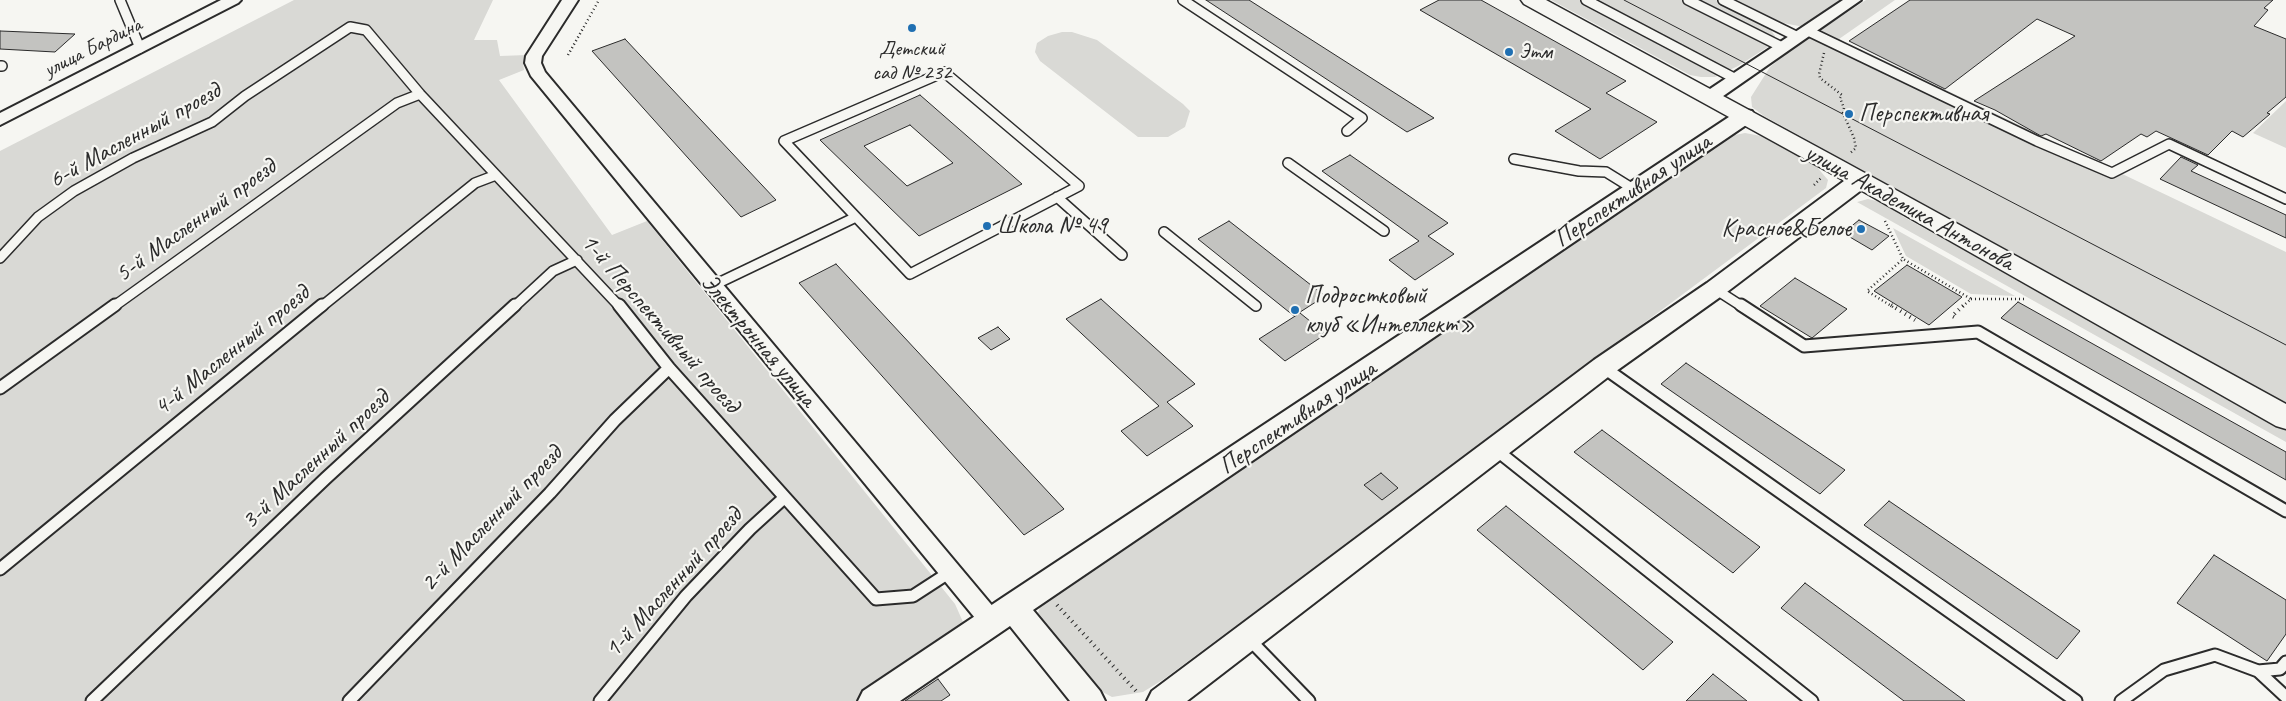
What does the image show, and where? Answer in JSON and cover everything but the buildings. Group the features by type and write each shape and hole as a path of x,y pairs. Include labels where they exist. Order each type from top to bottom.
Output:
{"main road":[{"name":"улица Академика Антонова","path":"1531,0 1745,116 2286,418"}],"street":[{"name":"улица Бардина","path":"0,120 233,0"},
{"name":"Электронная улица","path":"570,0 534,56 533,63 537,72 950,572 1002,614 1089,701"},
{"name":"Перспективная улица","path":"1710,97 1853,0"},
{"name":"Перспективная улица","path":"874,701 1002,614 1171,504 1745,116"},
{"path":"1163,701 1603,367 1715,289 1860,180"}],"lane":[{"path":"120,0 140,48"},
{"path":"1183,0 1362,118 1347,131"},
{"path":"1586,0 1736,79"},
{"path":"1688,0 1782,48"},
{"path":"1723,0 1803,34 1830,41 2037,141 2112,173 2169,144 2286,199"},
{"name":"1-й Перспективный проезд","path":"350,27 366,30 420,94 621,308 669,368 876,600 913,596 950,572"},
{"name":"6-й Масленный проезд","path":"0,258 38,217 74,191 133,158 212,122 244,96 350,27"},
{"path":"944,72 1080,186 1057,197 910,274 784,141 944,72"},
{"name":"5-й Масленный проезд","path":"0,388 397,103 420,94"},
{"path":"1514,159 1579,171 1606,172 1635,190"},
{"path":"1288,164 1384,232"},
{"name":"4-й Масленный проезд","path":"0,569 228,381 475,183 496,174"},
{"path":"1057,197 1122,255"},
{"path":"712,286 856,217"},
{"path":"1164,232 1256,306"},
{"name":"3-й Масленный проезд","path":"92,701 326,478 552,271 577,260"},
{"path":"1715,289 1804,346 1978,332 2286,511"},
{"path":"1603,367 2076,701"},
{"name":"2-й Масленный проезд","path":"348,701 550,493 615,420 669,368"},
{"path":"1495,449 1812,701"},
{"name":"1-й Масленный проезд","path":"600,701 686,596 750,528 784,498"},
{"path":"1247,637 1309,701"},
{"path":"2121,701 2164,670 2215,655 2258,671 2286,697"},
{"path":"2258,671 2280,669 2286,662"}],"path":[{"path":"568,55 598,0"},
{"path":"1830,41 1818,74 1820,78 1842,95 1840,98 1844,108 1843,113 1854,138 1856,148 1843,160"},
{"path":"1885,222 1903,259 1971,299 2024,299"},
{"path":"1903,259 1867,291 1939,335"},
{"path":"1971,299 1952,316 1978,332"},
{"path":"1057,604 1137,692"}],"shaded area":[{"path":"294,0 493,0 474,40 497,40 500,56 527,55 523,63 524,70 499,80 612,235 647,221 955,604 963,622 951,638 856,701 0,701 0,151"},
{"path":"1551,0 1716,0 1768,26 1775,36 1774,43 1738,66 1715,77 1690,75"},
{"path":"1736,0 1847,0 1804,27 1783,23"},
{"path":"1866,0 1895,0 1839,39 2286,252 2286,403 1764,116 1752,107 1751,97 1770,67 1793,48"},
{"path":"1062,32 1072,32 1097,40 1183,104 1190,111 1185,127 1168,137 1138,137 1040,61 1035,52 1037,43 1048,36"},
{"path":"2286,101 2286,148 2253,133"},
{"path":"1745,133 1761,136 1816,166 1828,180 1826,188 1164,679 1143,692 1112,697 1095,688 1036,619 1040,607 1048,597 1725,137"},
{"path":"1868,199 1885,203 1900,211 1902,216 1949,242 1962,244 2286,427 2286,442 1857,202"},
{"path":"1893,228 2015,296 1971,294 1906,256"}],"tram line":[{"path":"1624,0 2286,345"}],"place":[{"name":"Детский сад № 232","path":"912,28"},
{"name":"Этм","path":"1509,52"},
{"name":"Перспективная","path":"1849,114"},
{"name":"Школа № 49","path":"987,226"},
{"name":"Красное&Белое","path":"1861,229"},
{"name":"Подростковый клуб «Интеллект»","path":"1295,310"}]}
